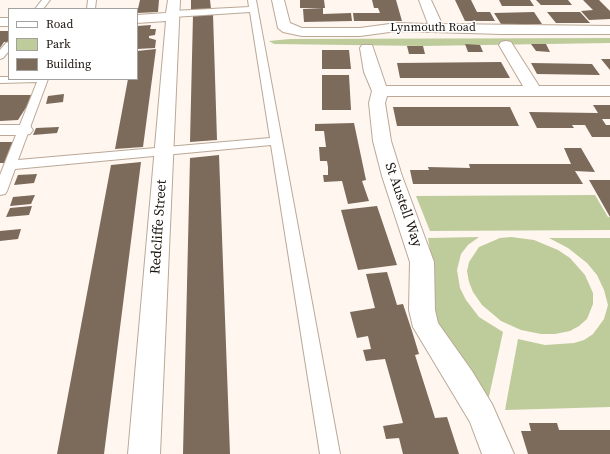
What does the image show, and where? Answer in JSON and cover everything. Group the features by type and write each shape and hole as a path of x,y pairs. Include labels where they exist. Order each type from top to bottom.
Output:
{"street":[{"name":"Lynmouth Road","path":"278,0 283,25 296,31 352,32 384,28 610,30"},
{"path":"425,0 437,28"},
{"path":"138,19 173,10"},
{"name":"Redcliffe Street","path":"144,454 173,10"},
{"path":"506,45 534,90"},
{"path":"367,48 372,72 380,91 610,91"},
{"name":"St Austell Way","path":"380,91 377,103 382,141 392,176 414,234 422,262 422,310 426,328 462,380 482,414 498,454"},
{"path":"0,130 24,130"}],"lane":[{"path":"40,8 46,0"},
{"path":"173,10 252,4 330,454"},
{"path":"0,56 8,46"},
{"path":"0,191 43,80"},
{"path":"10,165 276,141"}],"green space":[{"path":"610,38 610,43 423,46 274,44 269,41 290,39"},
{"path":"595,195 608,217 610,217 610,230 430,231 416,196"},
{"path":"479,237 468,245 461,254 457,270 460,288 466,300 479,317 503,332 488,401 432,321 431,256 428,238"},
{"path":"511,237 534,240 558,250 570,258 585,275 593,293 593,304 587,319 579,326 570,331 555,334 541,334 521,330 501,321 482,305 473,292 469,282 467,271 469,262 479,247 500,238"},
{"path":"549,238 610,238 610,407 505,410 518,339 545,345 574,343 584,340 593,334 604,319 608,305 604,290 597,275 587,263 568,248"}],"building":[{"path":"140,0 159,0 158,12 138,13"},
{"path":"191,0 210,0 211,9 191,10"},
{"path":"300,0 324,0 325,8 300,8"},
{"path":"372,0 396,0 402,21 354,21 353,13 380,13 378,8 374,8"},
{"path":"455,0 471,0 477,12 490,12 495,21 465,21"},
{"path":"499,0 530,0 534,6 502,6"},
{"path":"536,0 568,0 572,5 541,5"},
{"path":"583,0 599,0 610,11 610,19 589,20 581,11 593,10"},
{"path":"323,8 323,14 351,13 352,21 304,22 303,9"},
{"path":"534,12 542,24 501,24 494,13"},
{"path":"547,12 580,12 590,23 556,23"},
{"path":"213,14 217,140 190,142 193,15"},
{"path":"151,25 150,29 156,29 155,35 149,36 149,38 156,40 155,48 138,49 138,26"},
{"path":"0,31 8,31 8,42 4,42 0,48"},
{"path":"465,44 480,45 483,52 468,52"},
{"path":"531,44 546,44 550,52 536,51"},
{"path":"407,46 423,46 425,54 409,54"},
{"path":"156,49 143,147 115,149 128,80 138,80 138,51"},
{"path":"322,50 349,50 351,69 322,69"},
{"path":"601,59 610,59 610,70"},
{"path":"501,62 510,78 400,78 397,63"},
{"path":"531,63 592,64 600,75 537,74"},
{"path":"322,75 349,75 351,110 322,110"},
{"path":"64,94 63,102 46,104 48,96"},
{"path":"0,95 34,95 18,120 0,121"},
{"path":"593,105 610,105 610,119 602,119 606,125 610,125 610,137 592,137 585,125 572,125 574,128 537,128 529,112 598,113"},
{"path":"393,107 510,107 519,126 397,126"},
{"path":"354,123 366,180 362,181 369,201 348,204 342,181 324,182 323,175 328,175 328,167 327,161 320,161 319,147 326,147 324,131 315,131 315,124"},
{"path":"59,127 57,133 33,135 36,128"},
{"path":"0,142 18,142 6,163 0,163"},
{"path":"564,148 581,148 595,172 575,171 583,184 413,184 410,170 429,170 428,167 470,168 469,164 571,164"},
{"path":"219,155 230,454 183,454 190,158"},
{"path":"141,162 104,454 57,454 111,165"},
{"path":"37,174 34,183 14,185 18,175"},
{"path":"589,180 610,180 610,217"},
{"path":"35,195 31,204 10,206 13,197"},
{"path":"32,206 29,215 6,217 10,208"},
{"path":"377,206 397,265 358,270 341,210"},
{"path":"21,229 18,239 0,241 0,231"},
{"path":"387,272 397,305 403,304 412,331 419,354 415,355 435,418 447,417 459,454 403,454 399,438 386,439 383,426 403,423 385,359 366,361 363,350 371,349 368,336 357,338 350,312 375,308 366,274"},
{"path":"529,423 557,423 559,430 610,430 610,454 528,454 521,431 531,431"}]}
